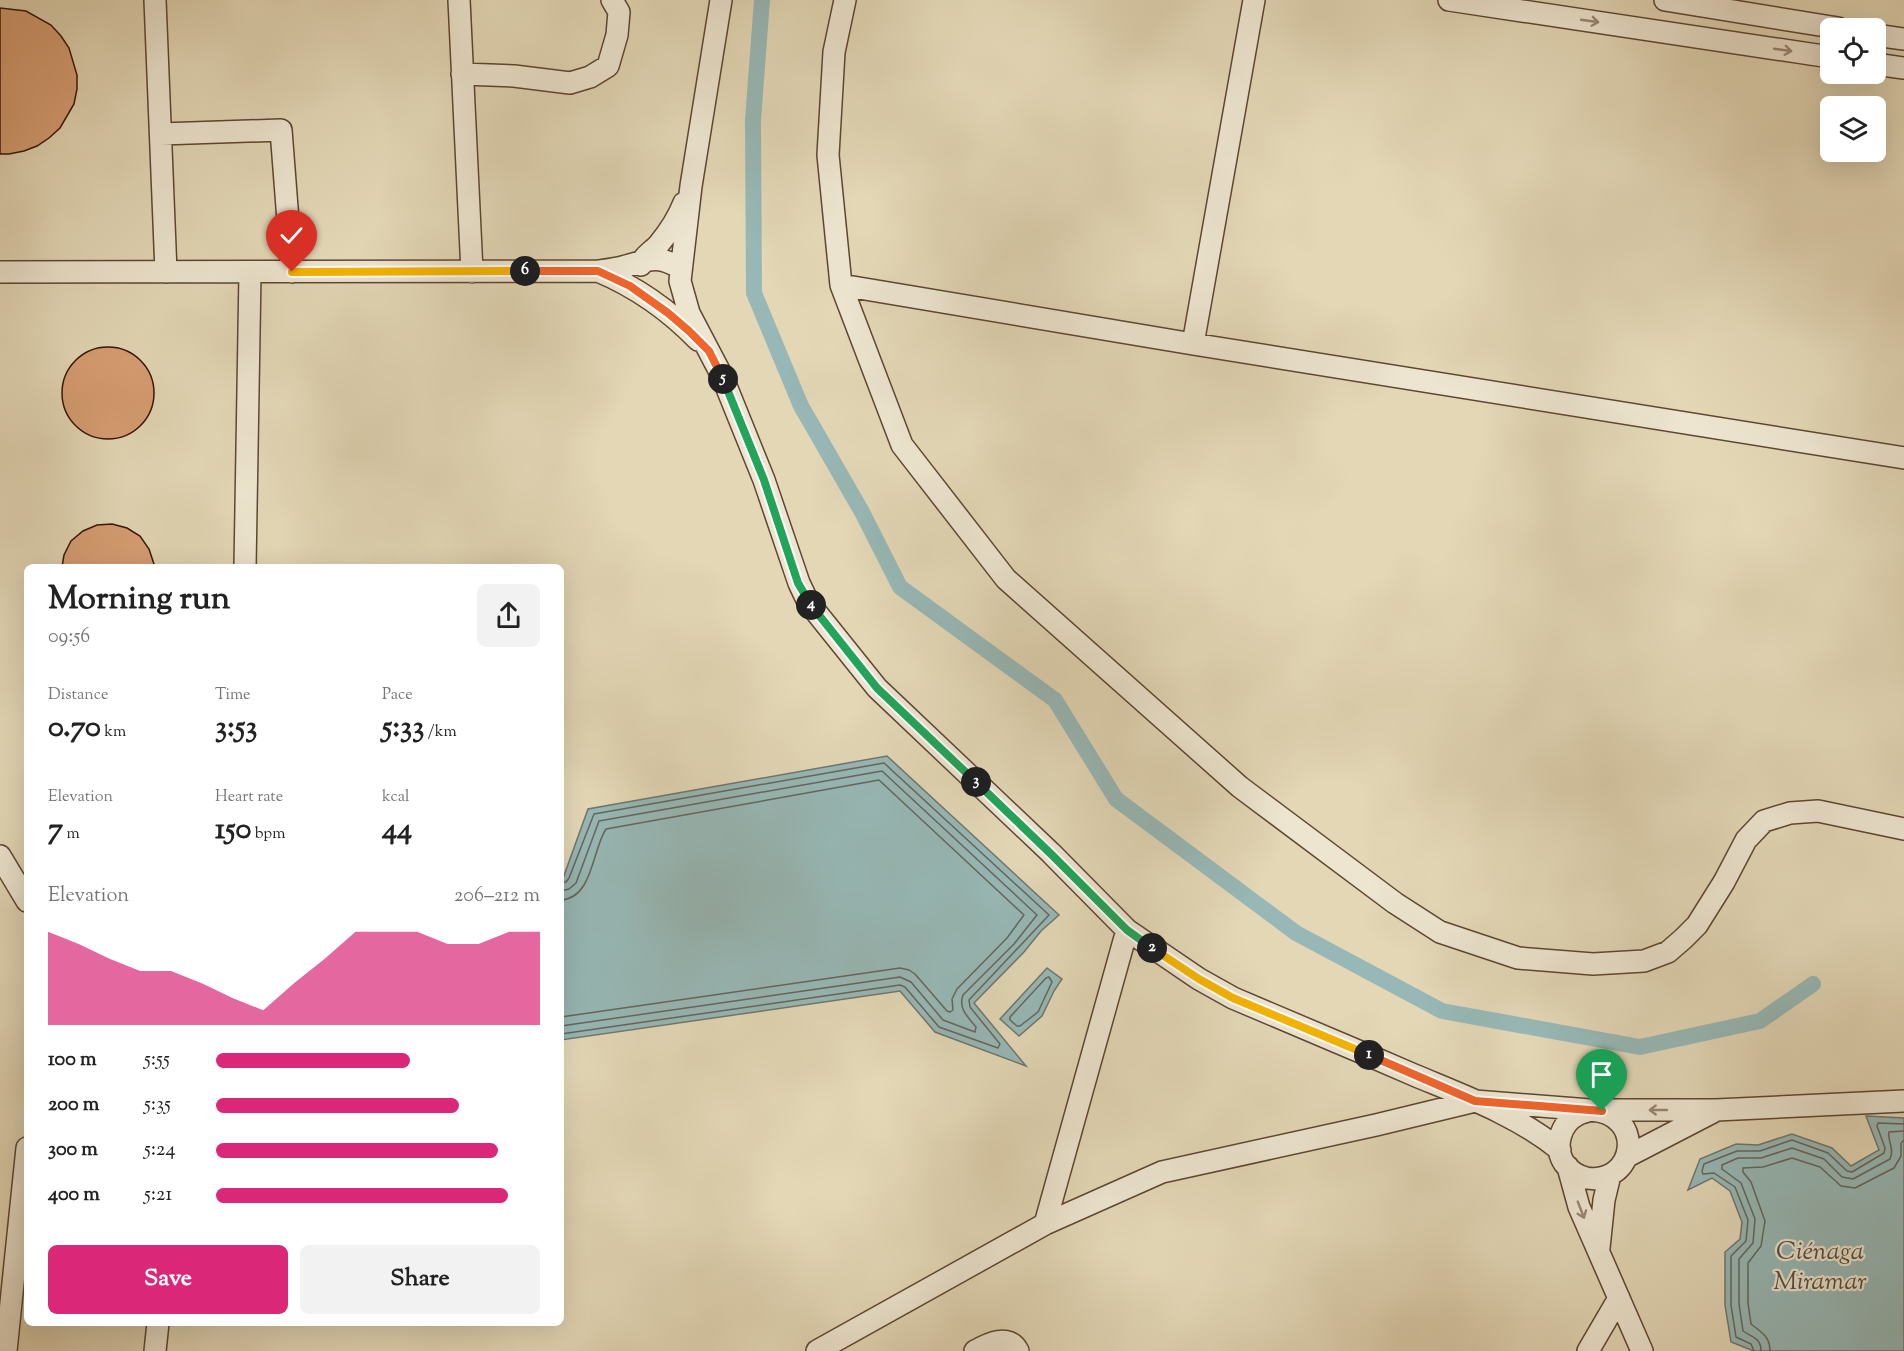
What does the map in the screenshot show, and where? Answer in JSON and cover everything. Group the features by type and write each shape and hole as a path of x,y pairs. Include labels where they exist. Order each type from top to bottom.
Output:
{"street":[{"path":"155,0 166,272"},
{"path":"459,0 472,272"},
{"path":"462,74 514,76 570,83 590,77 608,66 617,35 619,12 612,0"},
{"path":"645,297 660,298 675,293 681,278 691,186 721,0"},
{"path":"845,0 834,52 828,155 841,285 902,445 1006,579 1240,787 1395,903 1440,932 1518,958 1593,964 1644,961 1668,952 1697,925 1724,882 1746,840 1764,821 1790,813 1818,811 1904,829"},
{"path":"1193,344 1254,0"},
{"path":"1449,0 1820,56"},
{"path":"1665,0 1820,25"},
{"path":"1886,36 1904,39"},
{"path":"1886,66 1904,68"},
{"path":"160,134 281,130 292,272"},
{"path":"645,297 639,279 642,260 672,226 691,186"},
{"path":"0,272 598,271 628,266 642,260 666,261 681,278 689,313 722,376 764,480 798,583 808,602 877,688 1127,930 1199,979 1233,998 1475,1101 1546,1138 1580,1177 1595,1179 1610,1175 1620,1168 1629,1146 1627,1134 1621,1124 1602,1111 1475,1101 1162,1172 1045,1224 817,1351"},
{"path":"598,271 630,286 689,331 709,351"},
{"path":"245,564 250,273"},
{"path":"841,285 1904,458"},
{"path":"12,866 24,894"},
{"path":"1045,1224 1127,930"},
{"path":"1642,1351 1579,1207 1564,1159 1560,1136 1566,1124 1577,1115 1590,1110 1716,1110 1904,1101"},
{"path":"1626,1157 1716,1110"},
{"path":"1599,1252 1604,1200 1610,1175"},
{"path":"6,1351 24,1177"},
{"path":"1588,1351 1619,1298"},
{"path":"155,1351 158,1326"},
{"path":"975,1351 991,1342 1004,1341 1016,1346 1018,1351"}],"water":[{"path":"887,756 1059,915 1041,931 1024,952 974,1003 1026,1066 935,1032 900,991 564,1040 564,876 588,809"},
{"path":"1047,968 1062,979 1042,1016 1019,1036 1000,1019"},
{"name":"Ciénaga Miramar","path":"1866,1116 1904,1118 1904,1351 1754,1351 1731,1342 1725,1305 1725,1252 1740,1239 1742,1222 1730,1191 1712,1178 1688,1190 1700,1159 1736,1144 1758,1145 1792,1134 1832,1148 1851,1166 1879,1150"}],"building":[{"path":"0,8 26,11 51,25 69,48 77,75 74,104 60,128 37,146 9,154 0,154"},
{"path":"108,347 126,350 141,360 151,375 154,393 151,411 141,426 126,436 108,439 90,436 75,426 65,411 62,393 65,375 75,360 90,350"},
{"path":"112,524 127,528 140,536 149,549 154,564 62,564 71,541 83,531 97,525"}],"waterway":[{"path":"762,0 753,120 754,293 801,406 862,512 900,587 1055,700 1116,799 1296,933 1442,1011 1640,1047 1760,1021 1813,984"}],"route":[{"path":"292,272 598,271 630,286 668,313 709,351 722,376 764,480 798,583 808,602 877,688 1127,930 1199,979 1233,998 1475,1101 1602,1111"}]}
